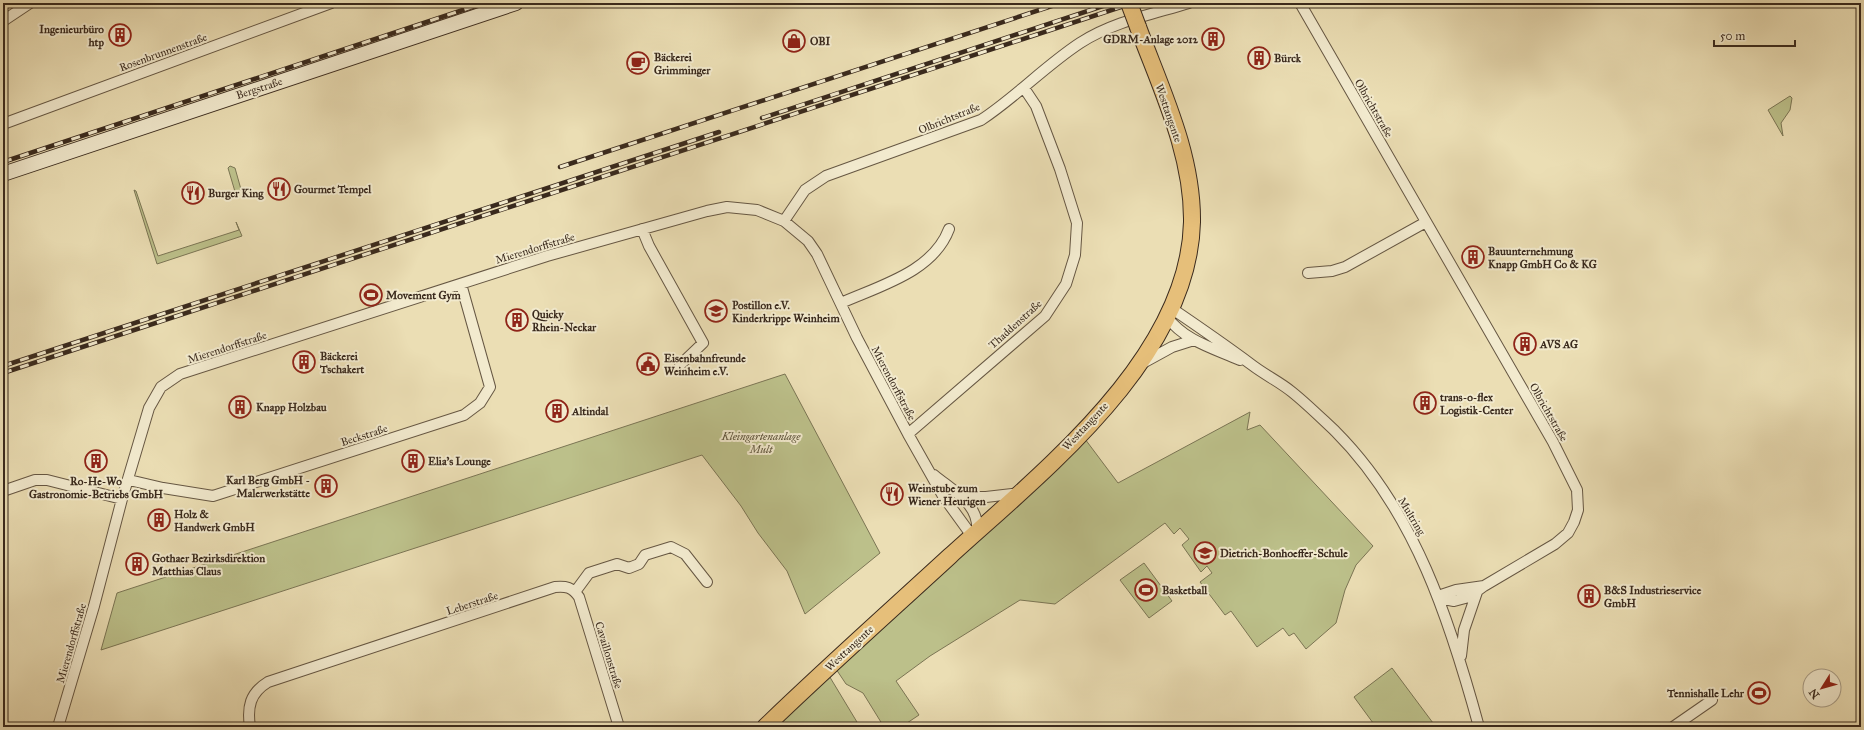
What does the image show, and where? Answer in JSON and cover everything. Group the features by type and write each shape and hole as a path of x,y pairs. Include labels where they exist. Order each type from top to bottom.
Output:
{"main road":[{"name":"Bergstraße","path":"3,174 516,3"},
{"name":"Westtangente","path":"765,727 1020,493 1081,432 1140,364 1169,312 1186,264 1192,224 1191,186 1176,129 1129,3"}],"street":[{"path":"3,21 30,3"},
{"name":"Rosenbrunnenstraße","path":"3,124 330,3"},
{"name":"Olbrichtstraße","path":"784,221 805,190 820,179 981,120 999,109 1080,43 1108,29 1189,3"},
{"name":"Olbrichtstraße","path":"1302,4 1574,481 1579,500 1574,522 1568,533 1555,544 1480,589 1456,590 1439,597"},
{"name":"Thaddenstraße","path":"908,434 1045,316 1058,299 1066,284 1075,255 1077,223 1060,169 1036,106 1024,88"},
{"name":"Mierendorffstraße","path":"58,727 94,606 122,499 129,480 149,408 161,387 180,374 547,256 727,207 757,210 784,221 804,237 812,248 841,303 857,338 908,434 959,520 974,534"},
{"path":"1308,273 1332,271 1345,267 1426,222"},
{"path":"642,229 649,246 703,343 680,365"},
{"path":"841,303 909,273 918,267 940,246 949,229"},
{"name":"Beckstraße","path":"129,480 163,488 213,496 464,416 480,403 490,387 460,284"},
{"name":"Multring","path":"1169,312 1178,330 1194,340 1252,365"},
{"name":"Multring","path":"1169,312 1225,344 1252,365 1292,392 1335,432 1372,474 1408,530 1439,597 1460,660 1479,727"},
{"path":"1140,364 1172,347 1194,340"},
{"name":"Mierendorffstraße","path":"930,472 968,504 976,516 974,534"},
{"path":"3,491 35,480 47,480 122,499"},
{"path":"961,497 986,497 1020,493"},
{"path":"575,592 590,573 617,564 629,568 639,564 645,555 671,547 686,554 707,582"},
{"name":"Leberstraße","path":"250,727 249,706 252,697 260,687 268,682 554,587 564,586 571,588 575,592"},
{"path":"1460,660 1464,630 1480,589"},
{"name":"Cavaillonstraße","path":"575,592 579,597 619,727"},
{"path":"1673,727 1712,700"}],"green space":[{"path":"1790,96 1792,98 1790,110 1781,123 1783,136 1768,110"},
{"path":"230,166 235,168 242,193 236,195 228,168"},
{"path":"134,190 136,191 158,256 239,230 236,222 242,236 157,264"},
{"name":"Kleingartenanlage Mult","path":"785,374 880,553 805,614 787,571 758,533 741,506 702,455 101,650 117,593"},
{"path":"1250,412 1247,430 1260,425 1373,546 1356,565 1345,590 1336,623 1306,649 1294,633 1289,636 1283,628 1257,647 1231,611 1225,615 1200,582 1212,573 1207,566 1201,572 1182,545 1189,539 1180,528 1174,534 1165,523 1055,604 1020,600 930,656 896,681 919,715 901,727 884,727 863,693 846,684 834,666 1085,439 1118,483"},
{"name":"Basketball","path":"1144,563 1172,601 1149,618 1120,580"},
{"path":"1392,668 1436,727 1376,727 1354,697"},
{"path":"828,674 860,727 837,725 829,727 775,727"}],"railway":[{"path":"3,162 484,3"},
{"path":"560,167 1061,3"},
{"path":"762,118 1112,3"},
{"path":"3,373 1133,3"},
{"path":"3,366 719,132"}],"place":[{"name":"Ingenieurbüro htp","path":"120,35"},
{"name":"GDRM-Anlage 2012","path":"1213,39"},
{"name":"OBI","path":"794,41"},
{"name":"Bürck","path":"1259,58"},
{"name":"Bäckerei Grimminger","path":"638,63"},
{"name":"Gourmet Tempel","path":"279,189"},
{"name":"Burger King","path":"193,193"},
{"name":"Bauunternehmung Knapp GmbH Co & KG","path":"1473,257"},
{"name":"Movement Gym","path":"371,295"},
{"name":"Postillon e.V. Kinderkrippe Weinheim","path":"716,311"},
{"name":"Quicky Rhein-Neckar","path":"517,320"},
{"name":"AVS AG","path":"1525,344"},
{"name":"Bäckerei Tschakert","path":"304,362"},
{"name":"Eisenbahnfreunde Weinheim e.V.","path":"648,364"},
{"name":"trans-o-flex Logistik-Center","path":"1425,403"},
{"name":"Knapp Holzbau","path":"240,407"},
{"name":"Altindal","path":"557,411"},
{"name":"Ro-He-Wo Gastronomie-Betriebs GmbH","path":"96,461"},
{"name":"Elia's Lounge","path":"413,461"},
{"name":"Karl Berg GmbH - Malerwerkstätte","path":"326,486"},
{"name":"Weinstube zum Wiener Heurigen","path":"892,494"},
{"name":"Holz & Handwerk GmbH","path":"159,520"},
{"name":"Dietrich-Bonhoeffer-Schule","path":"1205,553"},
{"name":"Gothaer Bezirksdirektion Matthias Claus","path":"137,564"},
{"name":"Basketball","path":"1146,590"},
{"name":"B&S Industrieservice GmbH","path":"1589,596"},
{"name":"Tennishalle Lehr","path":"1759,693"}]}
